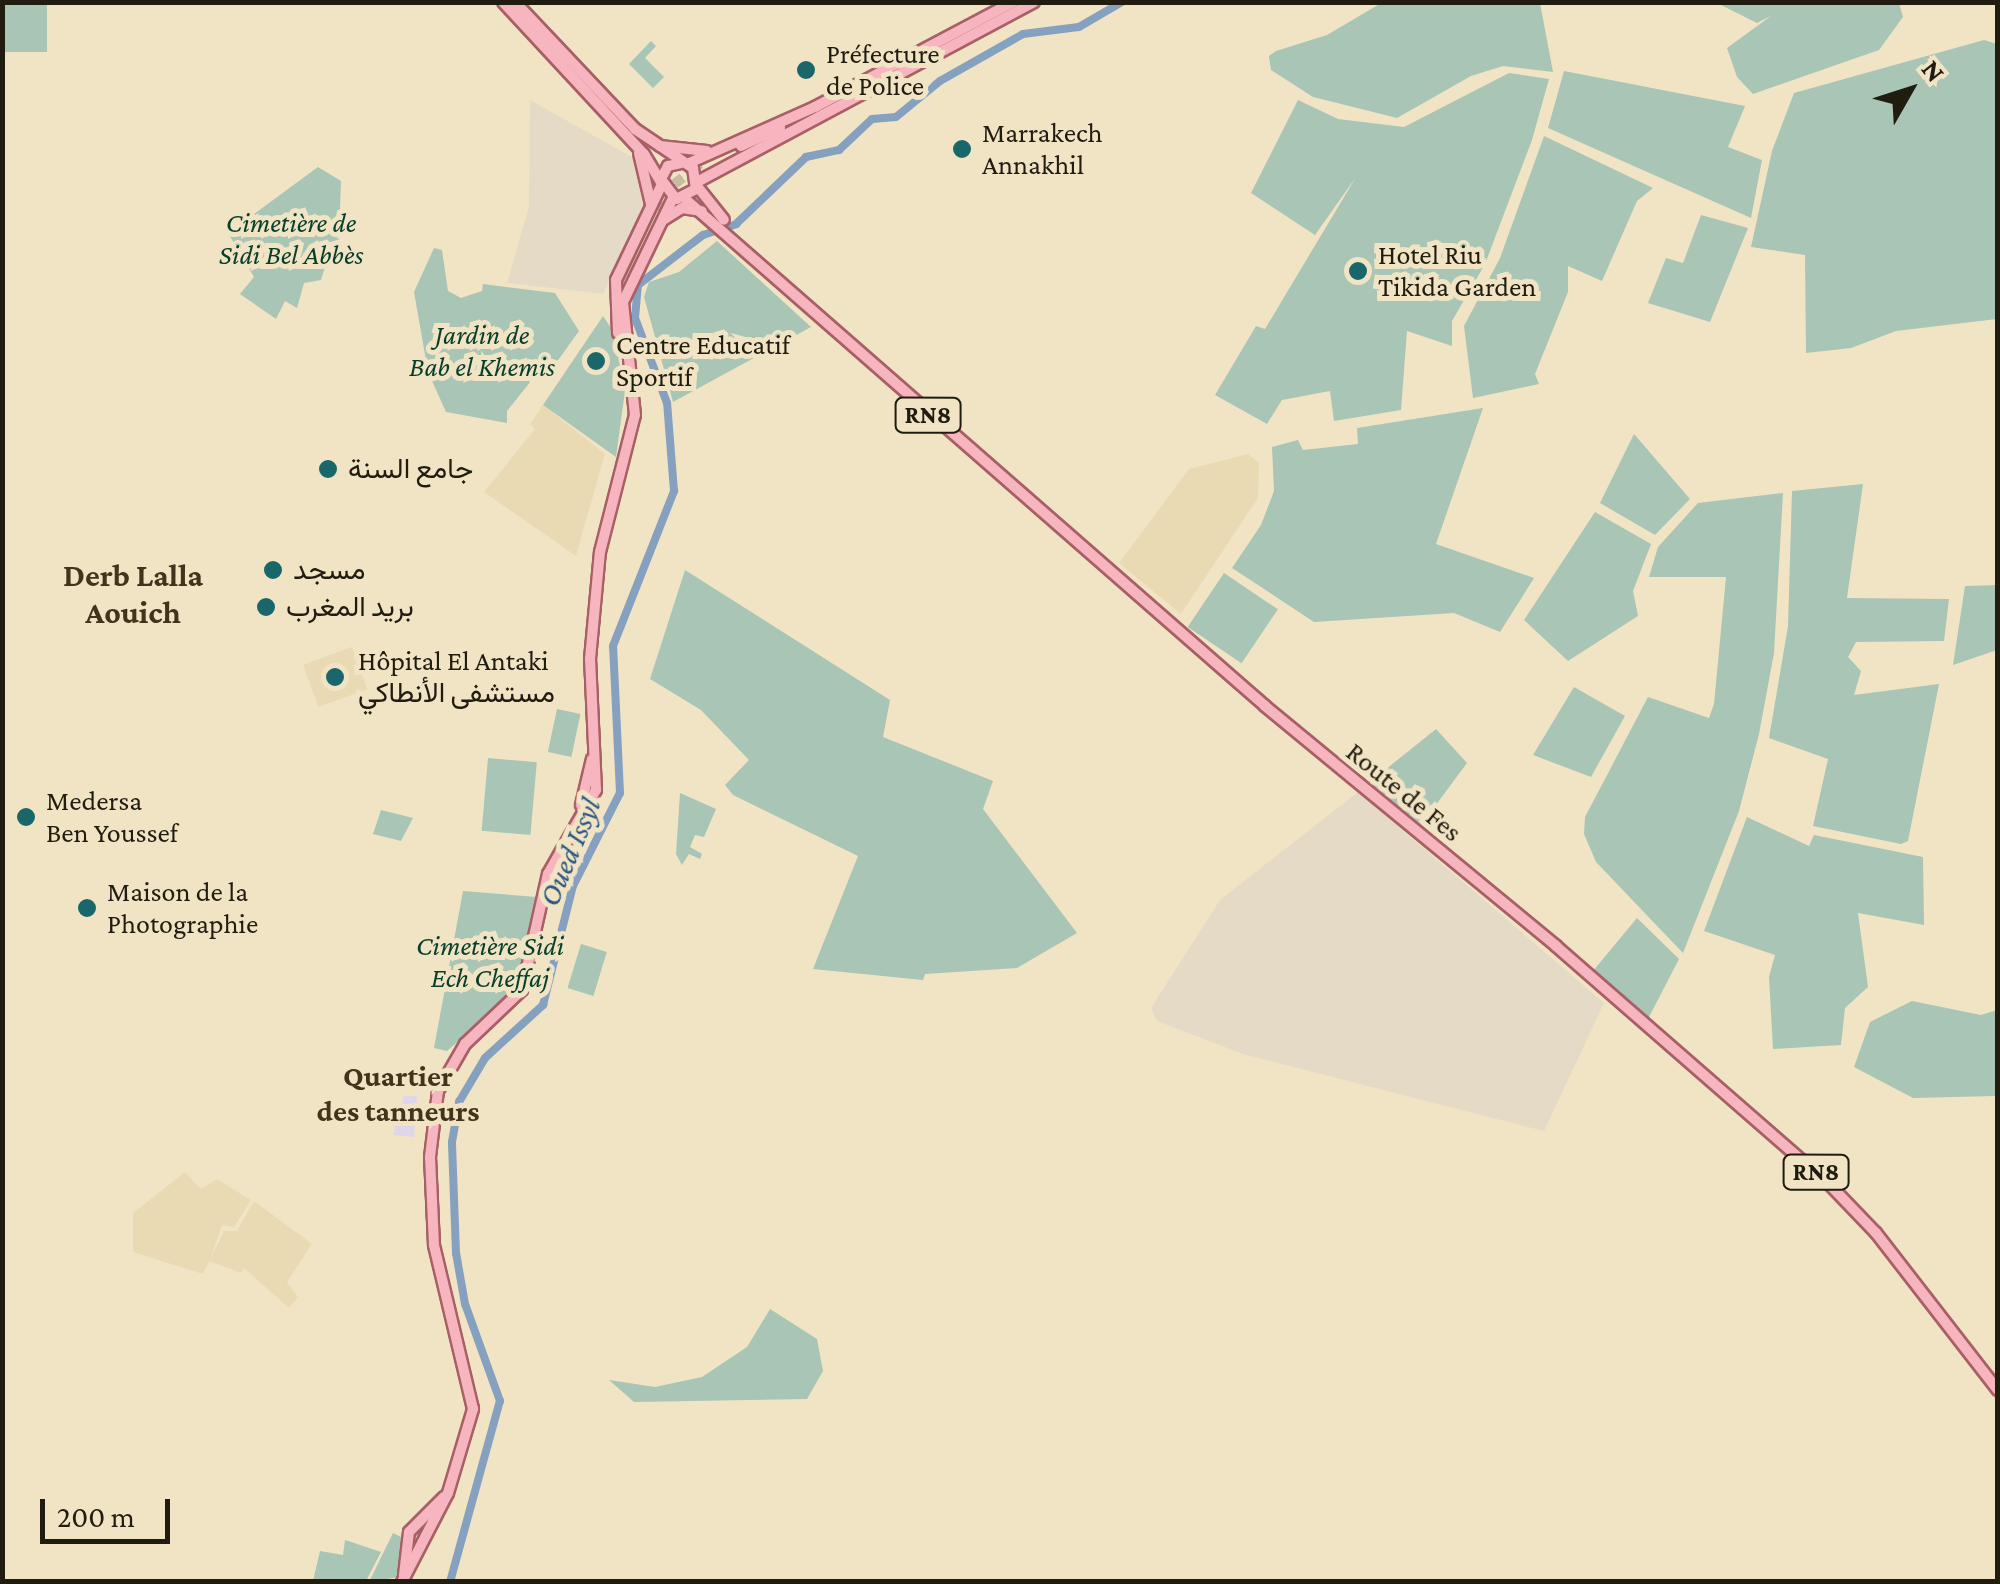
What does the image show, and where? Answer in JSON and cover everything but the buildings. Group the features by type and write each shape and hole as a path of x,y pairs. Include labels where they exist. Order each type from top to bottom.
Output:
{"main road":[{"name":"RN8","path":"503,2 638,147 661,184 678,198"},
{"name":"RN8","path":"515,2 650,142 684,163 697,184"},
{"path":"861,94 702,165 1013,2"},
{"path":"626,290 658,224 678,198 719,166 1034,2"},
{"path":"560,851 589,804 598,768 590,659 600,552 635,415 622,321 626,290 666,168 814,107"},
{"path":"650,142 680,152 718,149"},
{"path":"404,1580 448,1493 473,1404 433,1234 430,1151 443,1087 457,1054 512,1004 528,978 544,888 590,780 585,652 594,554 630,411 617,330 615,284 654,207 638,147"},
{"path":"658,224 682,208 708,209 706,184 719,166"},
{"name":"Route de Fes","path":"697,184 708,209"},
{"name":"Route de Fes","path":"678,198 708,209 1019,494 1828,1183 1876,1233 1998,1390"},
{"path":"404,1580 454,1491 478,1411 440,1258 435,1158 443,1087"},
{"path":"404,1580 409,1532 448,1493"}],"shaded area":[{"path":"530,100 639,161 647,202 603,294 507,283 529,207"},
{"path":"543,405 605,454 576,556 484,492 535,429 530,424"},
{"path":"1248,454 1259,463 1258,498 1181,614 1119,563 1189,469"},
{"name":"Hôpital El Antaki مستشفى الأنطاكي","path":"352,647 367,689 319,707 303,665"},
{"path":"1358,792 1604,1003 1544,1131 1243,1054 1157,1021 1151,1008 1220,900"},
{"path":"404,1096 417,1096 414,1137 393,1135"},
{"path":"185,1172 201,1189 217,1179 251,1200 234,1227 222,1225 210,1260 224,1231 237,1231 254,1201 312,1244 287,1282 298,1297 289,1308 244,1268 241,1273 209,1261 203,1274 133,1252 133,1213"}],"green space":[{"path":"1383,2 1540,3 1553,72 1503,66 1471,76 1397,118 1313,97 1271,70 1269,56 1276,51 1327,35"},
{"path":"2,3 47,3 47,52 2,52"},
{"path":"1717,3 1899,3 1903,17 1879,50 1753,94 1737,77 1727,48 1771,16 1757,23"},
{"path":"1984,40 1997,44 1997,319 1896,331 1851,348 1806,353 1805,255 1751,247 1772,151 1794,93"},
{"path":"651,41 656,46 645,58 664,77 653,88 629,64"},
{"path":"1564,71 1745,106 1728,147 1762,160 1751,218 1548,128"},
{"path":"1509,73 1549,79 1532,140 1485,264 1452,321 1452,346 1407,331 1401,410 1334,421 1330,391 1282,400 1267,424 1215,395 1256,326 1265,329 1356,177 1315,235 1251,193 1298,100 1338,119 1404,127"},
{"path":"1544,136 1653,188 1637,201 1602,281 1568,266 1568,292 1535,374 1539,384 1473,398 1464,326 1500,258"},
{"name":"Cimetière de Sidi Bel Abbès","path":"318,167 341,181 338,265 325,267 321,280 304,283 297,308 285,301 276,319 240,294 254,277 228,233"},
{"path":"1701,215 1748,228 1710,322 1648,303 1666,258 1683,263"},
{"path":"717,241 811,327 673,402 644,297 649,282 679,272"},
{"name":"Jardin de Bab el Khemis","path":"434,248 442,250 448,291 461,298 482,291 483,284 555,293 579,331 551,370 535,376 507,411 507,423 446,412 428,372 414,292"},
{"name":"Centre Educatif Sportif","path":"603,316 613,331 625,391 616,457 543,405"},
{"path":"1483,408 1436,544 1534,578 1500,632 1454,613 1314,622 1232,568 1261,525 1274,491 1272,447 1298,440 1303,450 1358,444 1357,428"},
{"path":"1634,434 1690,499 1655,535 1600,503"},
{"path":"1863,484 1847,598 1949,599 1944,641 1856,642 1848,657 1861,671 1854,695 1939,684 1908,841 1901,844 1813,826 1828,759 1769,738 1788,626 1792,491"},
{"path":"1783,493 1774,653 1759,734 1739,811 1683,953 1596,862 1584,834 1585,817 1648,697 1709,718 1714,704 1726,577 1649,577 1658,547 1698,503"},
{"path":"1595,512 1651,544 1633,591 1638,616 1568,661 1524,620"},
{"path":"685,570 890,700 883,737 993,781 983,809 1077,933 1017,968 925,974 923,980 813,969 858,856 733,795 725,785 749,760 701,710 650,679"},
{"path":"1224,573 1278,609 1242,663 1188,627"},
{"path":"1997,585 1997,650 1953,665 1965,586"},
{"path":"1574,687 1625,716 1591,777 1533,755"},
{"path":"557,709 580,714 571,757 548,752"},
{"path":"1436,729 1467,763 1421,825 1370,782"},
{"path":"488,758 537,762 530,835 482,831"},
{"path":"680,793 716,809 704,837 695,835 690,847 702,854 700,859 689,854 682,865 676,854"},
{"path":"381,810 413,818 401,841 373,834"},
{"path":"1747,817 1809,846 1814,835 1923,857 1924,925 1858,913 1868,987 1845,1008 1841,1045 1773,1049 1769,977 1775,955 1704,931"},
{"name":"Cimetière Sidi Ech Cheffaj","path":"463,891 537,897 528,967 518,990 447,1051 434,1048"},
{"path":"1637,918 1679,959 1648,1019 1593,971"},
{"path":"581,944 607,952 593,996 568,988"},
{"path":"1912,1001 1981,1015 1997,1010 1997,1105 1995,1096 1913,1098 1854,1067 1870,1022"},
{"path":"770,1309 817,1339 823,1371 807,1399 634,1402 609,1380 655,1387 702,1377 747,1347"},
{"path":"393,1533 403,1538 398,1577 369,1582"},
{"path":"345,1540 381,1552 366,1581 313,1581 320,1551 343,1555"}],"waterway":[{"name":"Oued Issyl","path":"450,1582 500,1401 465,1304 456,1253 452,1142 459,1102 485,1058 543,1005 573,886 620,793 613,646 674,491 667,403 635,318 638,285 703,235 736,224 806,157 839,150 872,119 896,117 940,81 1023,34 1079,27 1122,2"}],"tunnel":[{"path":"663,193 700,164"},
{"path":"657,210 671,191"}],"place":[{"name":"Préfecture de Police","path":"806,70"},
{"name":"Marrakech Annakhil","path":"962,149"},
{"name":"Hotel Riu Tikida Garden","path":"1358,271"},
{"name":"Centre Educatif Sportif","path":"596,361"},
{"name":"جامع السنة","path":"328,469"},
{"name":"مسجد","path":"273,570"},
{"name":"بريد المغرب","path":"266,607"},
{"name":"Hôpital El Antaki مستشفى الأنطاكي","path":"335,677"},
{"name":"Medersa Ben Youssef","path":"26,817"},
{"name":"Maison de la Photographie","path":"87,908"}],"district":[{"name":"Derb Lalla Aouich","path":"133,594"},
{"name":"Quartier des tanneurs","path":"398,1093"}]}
